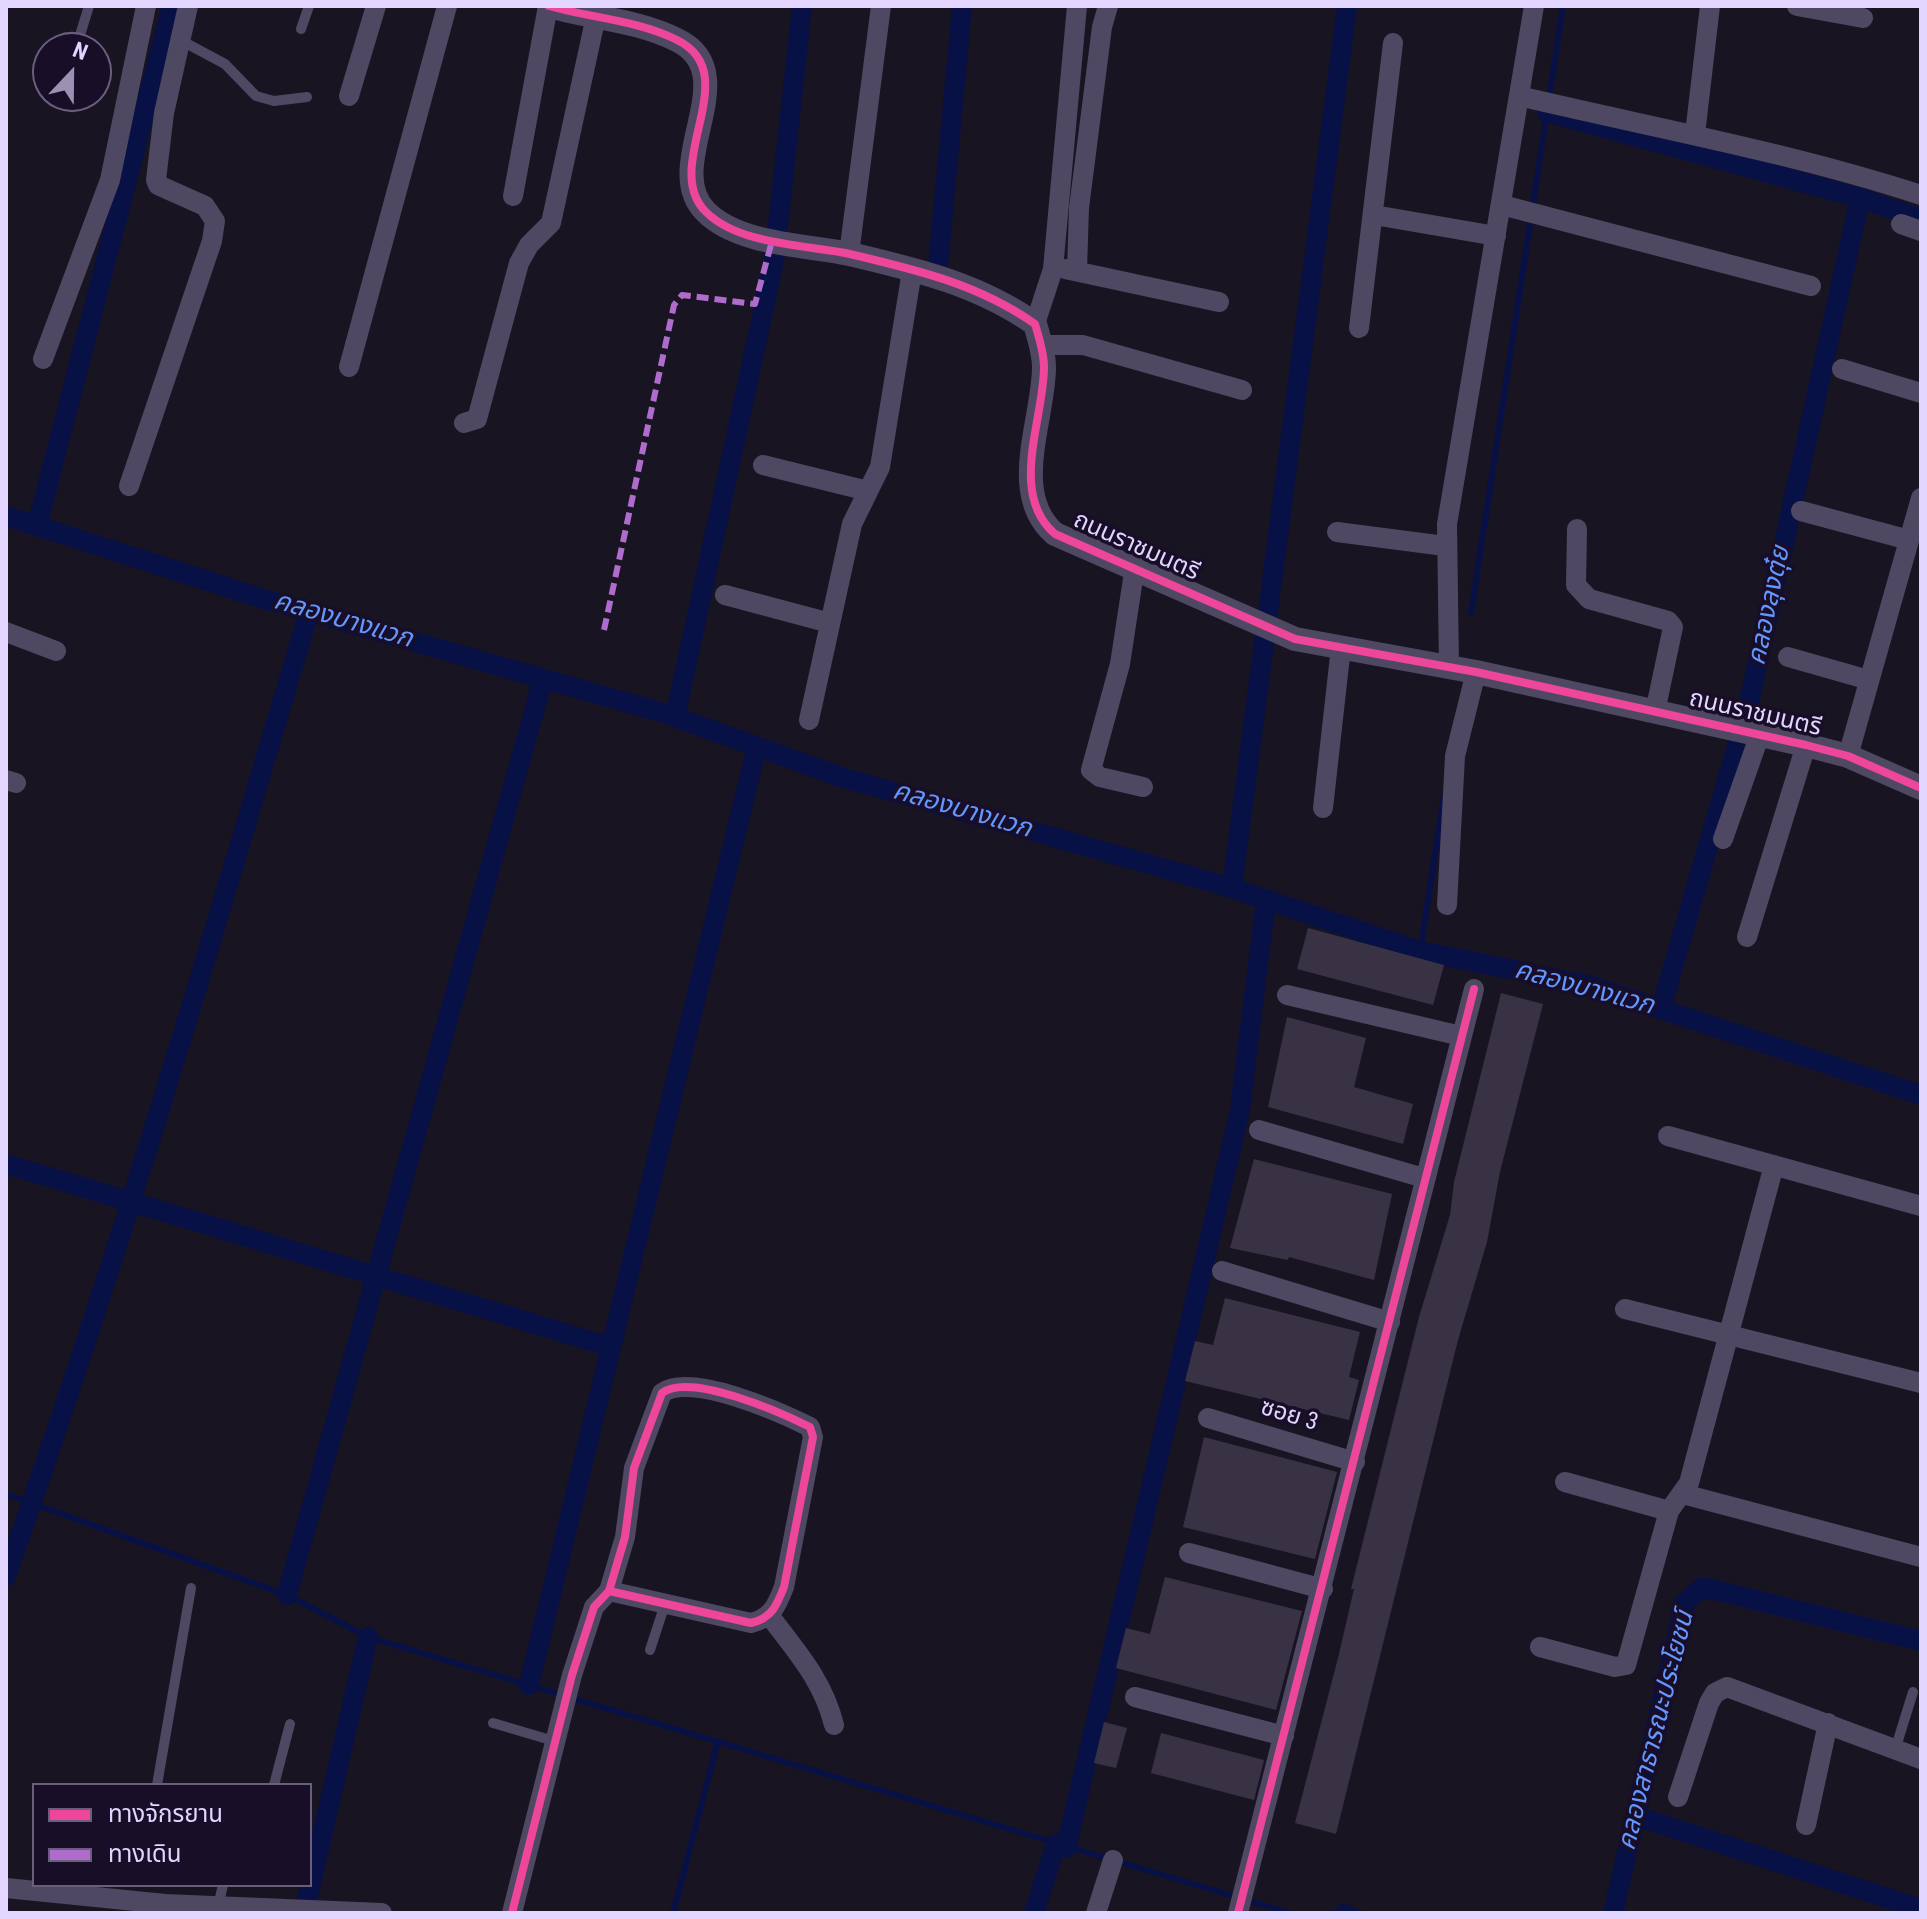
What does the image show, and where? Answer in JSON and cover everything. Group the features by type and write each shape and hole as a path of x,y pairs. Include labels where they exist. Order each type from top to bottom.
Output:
{"street":[{"path":"43,359 110,180 146,6"},
{"path":"129,486 212,241 215,221 205,206 158,185 156,180 164,113 188,6"},
{"path":"349,96 376,6"},
{"path":"349,367 447,6"},
{"path":"513,196 548,6 645,28 680,41 694,54 706,75 704,109 693,154 692,186 705,212 742,233 849,254 964,285 1000,300 1038,335 1242,390"},
{"path":"849,254 881,6"},
{"path":"1077,270 1079,208 1102,27 1108,6"},
{"path":"1449,667 1450,602 1445,546 1496,236 1508,206 1534,6"},
{"path":"1695,134 1710,6"},
{"path":"1797,6 1863,18"},
{"path":"464,423 477,419 519,263 529,245 551,223 582,12"},
{"path":"1038,335 1053,269 1077,14 1102,27"},
{"path":"1359,328 1393,43"},
{"path":"1524,98 1695,134 1838,170 1921,195"},
{"path":"1508,206 1811,286"},
{"path":"1374,215 1496,236"},
{"path":"1901,224 1921,231"},
{"path":"1053,269 1077,270 1219,302"},
{"path":"809,720 852,524 880,467 912,271"},
{"name":"ถนนราชมนตรี","path":"1038,335 1044,366 1032,501 1041,522 1055,534 1135,566 1295,639 1476,672 1714,723 1848,756 1921,788"},
{"path":"1842,369 1921,393"},
{"path":"763,465 868,491"},
{"path":"1848,756 1921,498"},
{"path":"1801,511 1909,540"},
{"path":"1577,529 1576,585 1579,592 1589,599 1668,621 1673,627 1655,712"},
{"path":"1337,532 1445,546"},
{"path":"1135,566 1120,664 1091,770 1100,777 1143,787"},
{"path":"725,595 830,623"},
{"path":"6,632 56,651"},
{"path":"1323,808 1341,647"},
{"path":"1788,657 1869,680"},
{"path":"1447,905 1455,756 1476,672"},
{"path":"1723,839 1756,734"},
{"path":"1747,937 1806,745"},
{"path":"1238,1910 1323,1589 1474,989"},
{"path":"1287,995 1461,1036"},
{"path":"1259,1130 1424,1178"},
{"path":"1668,1136 1921,1206"},
{"path":"1540,1647 1615,1667 1626,1665 1669,1511 1683,1494 1731,1336 1774,1165"},
{"path":"1222,1271 1390,1322"},
{"path":"1625,1309 1921,1383"},
{"path":"512,1913 572,1675 594,1607 609,1591 625,1537 634,1468 653,1410 668,1388 696,1385 789,1416 810,1427 813,1437 784,1587 769,1615 751,1623 609,1591"},
{"name":"ซอย 3","path":"1208,1418 1355,1462"},
{"path":"1565,1482 1669,1511"},
{"path":"1683,1494 1921,1557"},
{"path":"1189,1553 1323,1589"},
{"path":"769,1615 810,1666 828,1701 834,1725"},
{"path":"1678,1797 1709,1703 1715,1693 1727,1687 1921,1759"},
{"path":"1135,1697 1284,1736"},
{"path":"1806,1825 1828,1723"},
{"path":"1096,1913 1113,1860"},
{"path":"6,1888 143,1893 218,1906 382,1913"}],"lane":[{"path":"81,32 89,6"},
{"path":"301,29 309,6"},
{"path":"182,41 225,64 256,96 274,101 307,97"},
{"path":"157,1783 191,1588"},
{"path":"650,1650 665,1604"},
{"path":"1895,1750 1913,1692"},
{"path":"493,1723 554,1741"},
{"path":"275,1783 290,1724"},
{"path":"218,1906 223,1887"}],"building":[{"path":"1308,928 1444,965 1433,1005 1297,969"},
{"path":"1501,993 1543,1004 1500,1172 1487,1242 1458,1340 1336,1834 1295,1823 1338,1658 1354,1589 1351,1589 1419,1317 1450,1215 1454,1182"},
{"path":"1287,1017 1366,1038 1354,1087 1413,1104 1403,1144 1268,1107"},
{"path":"1254,1159 1392,1194 1374,1280 1289,1257 1288,1260 1230,1248"},
{"path":"1225,1298 1360,1332 1349,1377 1359,1380 1349,1420 1185,1381 1195,1341 1213,1345"},
{"path":"1204,1437 1337,1472 1315,1559 1183,1527"},
{"path":"1165,1577 1302,1611 1276,1710 1116,1668 1126,1628 1150,1634"},
{"path":"1104,1722 1127,1728 1116,1768 1094,1763"},
{"path":"1161,1733 1264,1760 1254,1800 1151,1773"}],"waterway":[{"path":"37,526 172,6"},
{"path":"675,717 774,261 802,6"},
{"path":"938,266 962,6"},
{"path":"1232,888 1347,6"},
{"path":"1471,613 1563,6"},
{"path":"1547,112 1860,198 1921,219"},
{"name":"คลองลุงตุ๋ย","path":"1661,1009 1747,711 1860,198"},
{"name":"คลองบางแวก","path":"6,516 264,599 667,714 841,777 1219,884 1420,951 1588,985 1921,1095"},
{"path":"6,1576 88,1337 201,975 309,612"},
{"path":"287,1595 543,679"},
{"path":"529,1685 757,746"},
{"path":"1420,951 1444,796"},
{"path":"1066,1848 1240,1110 1266,899"},
{"path":"6,1164 611,1347"},
{"path":"6,1494 287,1595 368,1637 1290,1913"},
{"name":"คลองสาธารณะประโยชน์","path":"1613,1913 1685,1602 1703,1587 1921,1641"},
{"path":"312,1878 368,1637"},
{"path":"673,1913 718,1741"},
{"path":"1636,1816 1921,1909"},
{"path":"1034,1913 1056,1844"},
{"path":"304,1913 310,1887"},
{"path":"1336,1913 1343,1906 1358,1913"}],"marked path":[{"path":"604,630 674,305 682,295 755,304 772,241"}],"cycle path":[{"path":"549,6 662,33 696,55 704,75 705,97 691,170 694,193 706,212 720,223 774,242 850,254 946,280 991,298 1035,324 1044,367 1031,477 1033,498 1041,517 1055,534 1295,639 1476,672 1806,745 1848,756 1921,788"},
{"path":"1238,1913 1474,989"},
{"path":"512,1913 572,1675 594,1607 609,1591 625,1537 634,1468 662,1393 675,1388 693,1387 735,1396 810,1427 813,1437 784,1587 769,1614 751,1623 609,1591"}]}
